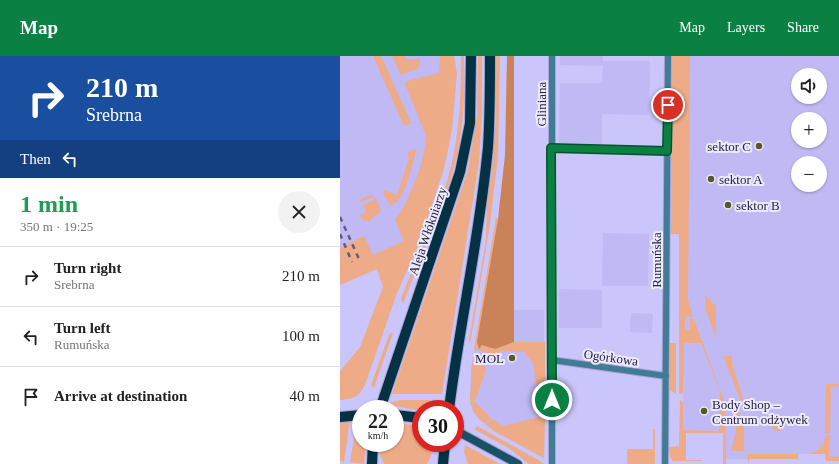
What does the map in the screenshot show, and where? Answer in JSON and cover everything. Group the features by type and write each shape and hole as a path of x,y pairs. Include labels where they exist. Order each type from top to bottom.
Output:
{"main road":[{"name":"Aleja Włókniarzy","path":"383,400 460,172 470,123 472,56"},
{"path":"450,400 456,351 484,176 489,129 490,56"},
{"path":"340,416 352,415"},
{"path":"372,464 373,452"},
{"path":"443,464 444,452"}],"street":[{"name":"Gliniana","path":"552,56 552,464"},
{"name":"Rumuńska","path":"665,464 668,56"},
{"path":"551,148 667,151"},
{"name":"Ogórkowa","path":"552,360 666,376"},
{"path":"464,435 518,464"}],"shaded area":[{"path":"340,56 442,56 439,133 406,245 340,272"},
{"path":"373,56 381,56 411,123 404,126"},
{"path":"392,56 405,56 405,59 420,59 419,68 401,75"},
{"path":"440,56 454,56 457,73 452,130 444,169 419,244 397,293 365,385 355,397 340,400 340,371 360,347 383,287 377,269 340,285 340,248 364,236 373,255 404,241 395,220 406,203 416,180 423,156 426,136 405,84 407,81 439,73"},
{"path":"461,56 464,56 463,119 457,156 446,194 403,304 401,298 438,209 450,172 459,117"},
{"path":"478,56 482,56 482,114 479,162 442,394 392,394 468,170 477,115"},
{"path":"496,56 500,56 498,156 490,224 470,345 469,340 486,240 487,205 492,171 496,117"},
{"path":"507,56 514,56 514,342 495,349 482,345 479,349 477,342 498,219 505,155"},
{"path":"560,56 603,56 603,61 650,61 649,115 602,114 602,144 559,143 560,83 602,83 603,66 560,65"},
{"path":"672,56 690,56 688,300 693,317 685,316 685,330 690,330 690,318 694,319 725,403 726,464 723,464 723,433 686,433 686,460 702,461 673,461 670,457 669,447 679,446 680,400 683,402 683,430 719,431 720,391 701,343 684,343 683,394 679,394 679,234 671,234"},
{"path":"685,56 839,56 839,461 826,461 825,454 798,454 798,459 725,459 725,431 683,430"},
{"path":"417,148 404,190 400,198 395,203 390,205 383,193 384,190 397,195 409,158 407,153"},
{"path":"371,195 376,199 381,211 369,221 364,221 359,215 366,212 363,205 374,200 372,197 359,203 361,199"},
{"path":"496,218 498,219 480,348 482,345 495,349 514,342 545,342 545,408 539,401 533,363 524,352 501,351 497,355 491,356 485,352 474,349"},
{"path":"603,233 649,234 648,286 602,286"},
{"path":"559,289 602,290 602,328 559,328"},
{"path":"705,295 716,306 716,337 706,311"},
{"name":"MOL","path":"514,310 544,310 544,458 494,431 480,420 473,412 470,401 471,370 474,349 477,342 514,342"},
{"path":"631,313 653,314 652,333 630,332"},
{"path":"391,333 393,333 374,388 371,385"},
{"path":"670,343 676,343 676,394 670,390"},
{"path":"723,356 732,356 744,409"},
{"path":"472,361 483,363 486,370 475,401 470,401"},
{"path":"826,384 839,384 839,386 831,387 830,433 825,434"},
{"path":"404,400 412,400 412,409 404,408"},
{"path":"470,402 475,402 493,420 484,423 475,414"},
{"path":"738,409 744,423 744,451 731,451 736,432 736,411"},
{"path":"772,416 780,416 781,419 785,420 785,426 781,430 776,431 772,428"},
{"path":"539,417 545,419 544,458 494,431 485,424 494,420 503,426"},
{"path":"350,420 344,462 340,461 340,421"},
{"path":"404,424 412,425 412,452 432,452 427,464 384,464 380,452 404,452"},
{"path":"477,426 544,464 529,464 510,449 474,429"},
{"path":"653,429 655,429 655,464 627,464 627,449 653,449"},
{"path":"830,435 829,456 839,457 839,461 826,461 825,454 807,454 820,449 825,436"},
{"path":"465,445 500,464 468,464 464,452"},
{"path":"352,450 352,452 365,452 364,464 350,462"},
{"path":"748,454 798,454 798,459 749,459 748,464"}],"railway":[{"path":"340,217 359,259"},
{"path":"340,234 352,262"}],"place":[{"name":"sektor C","path":"759,146"},
{"name":"sektor A","path":"711,179"},
{"name":"sektor B","path":"728,205"},
{"name":"MOL","path":"512,358"},
{"name":"Body Shop – Centrum odżywek","path":"704,411"}],"route":[{"path":"552,400 551,148 667,151 668,105"}]}
